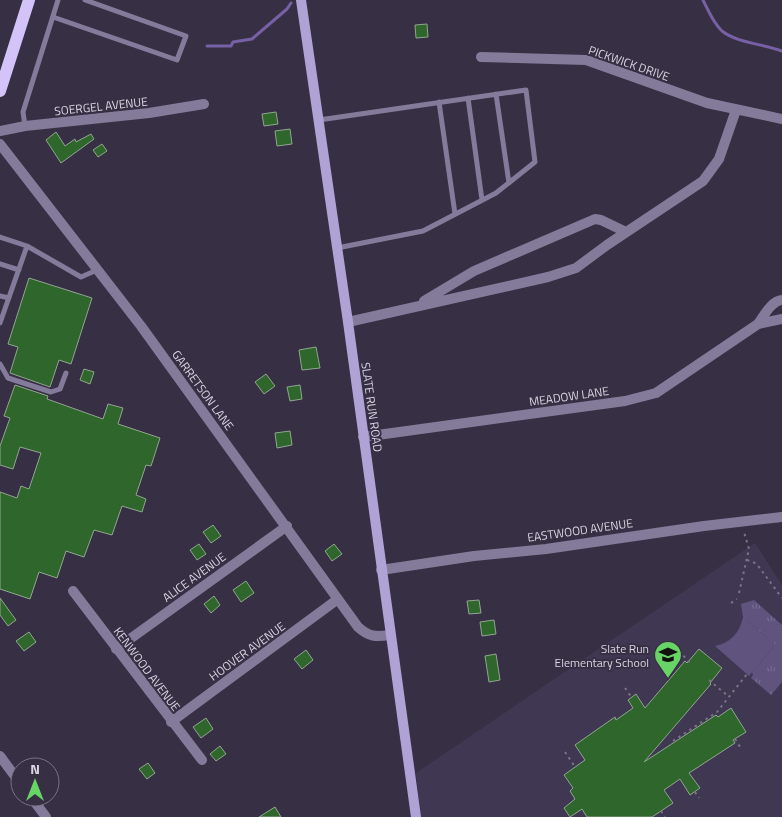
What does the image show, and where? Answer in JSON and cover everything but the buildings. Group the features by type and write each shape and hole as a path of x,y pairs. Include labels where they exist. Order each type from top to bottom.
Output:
{"main road":[{"path":"0,91 29,0"}],"street":[{"name":"SLATE RUN ROAD","path":"301,0 348,322 416,817"},
{"name":"PICKWICK DRIVE","path":"481,57 586,60 687,96 736,110 782,119"},
{"name":"SOERGEL AVENUE","path":"0,131 25,126 149,113 204,104"},
{"path":"348,322 548,278 576,268 703,181 719,159 736,110"},
{"name":"GARRETSON LANE","path":"0,144 141,326 358,627 366,634 376,637 390,635"},
{"path":"415,306 474,271 595,219 626,232"},
{"name":"MEADOW LANE","path":"363,437 625,401 656,393 758,324 777,300 782,300"},
{"name":"MEADOW LANE","path":"758,324 782,319"},
{"name":"EASTWOOD AVENUE","path":"382,570 474,556 546,549 695,527 782,517"},
{"name":"ALICE AVENUE","path":"116,649 287,526"},
{"name":"KENWOOD AVENUE","path":"73,591 171,722 202,760"},
{"name":"HOOVER AVENUE","path":"171,722 338,599"},
{"path":"0,756 10,770"}],"lane":[{"path":"25,126 23,112 58,0"},
{"path":"52,17 177,60 186,36 84,0"},
{"path":"318,120 526,90 535,162 496,193 423,231 336,248"},
{"path":"496,94 509,183"},
{"path":"468,98 482,200"},
{"path":"439,102 455,214"},
{"path":"0,237 27,246 81,277 98,270"},
{"path":"0,323 27,246"},
{"path":"0,264 19,270"},
{"path":"0,296 9,298"},
{"path":"0,364 8,378 51,392 60,389 66,373"}],"path":[{"path":"739,592 750,546 740,522"},
{"path":"747,560 759,567 782,598"},
{"path":"731,603 737,599"},
{"path":"679,651 690,663"},
{"path":"673,741 717,712 747,674"},
{"path":"709,680 729,697"},
{"path":"625,688 632,698"},
{"path":"735,740 742,750"},
{"path":"565,752 575,767"},
{"path":"695,792 699,798"},
{"path":"661,811 665,817"}],"shaded area":[{"name":"Slate Run Elementary School","path":"755,543 782,585 782,817 421,817 416,773"}],"green space":[{"path":"754,600 782,625 782,682 771,695 751,678 752,672 775,645 743,617 741,604"},
{"path":"743,617 775,645 749,676 715,646 721,645 734,636 740,627"}],"waterway":[{"path":"703,0 716,24 728,35 782,51"},
{"path":"207,46 231,46 233,42 252,39 287,9 291,3"}],"place":[{"name":"Slate Run Elementary School","path":"668,679"}]}
